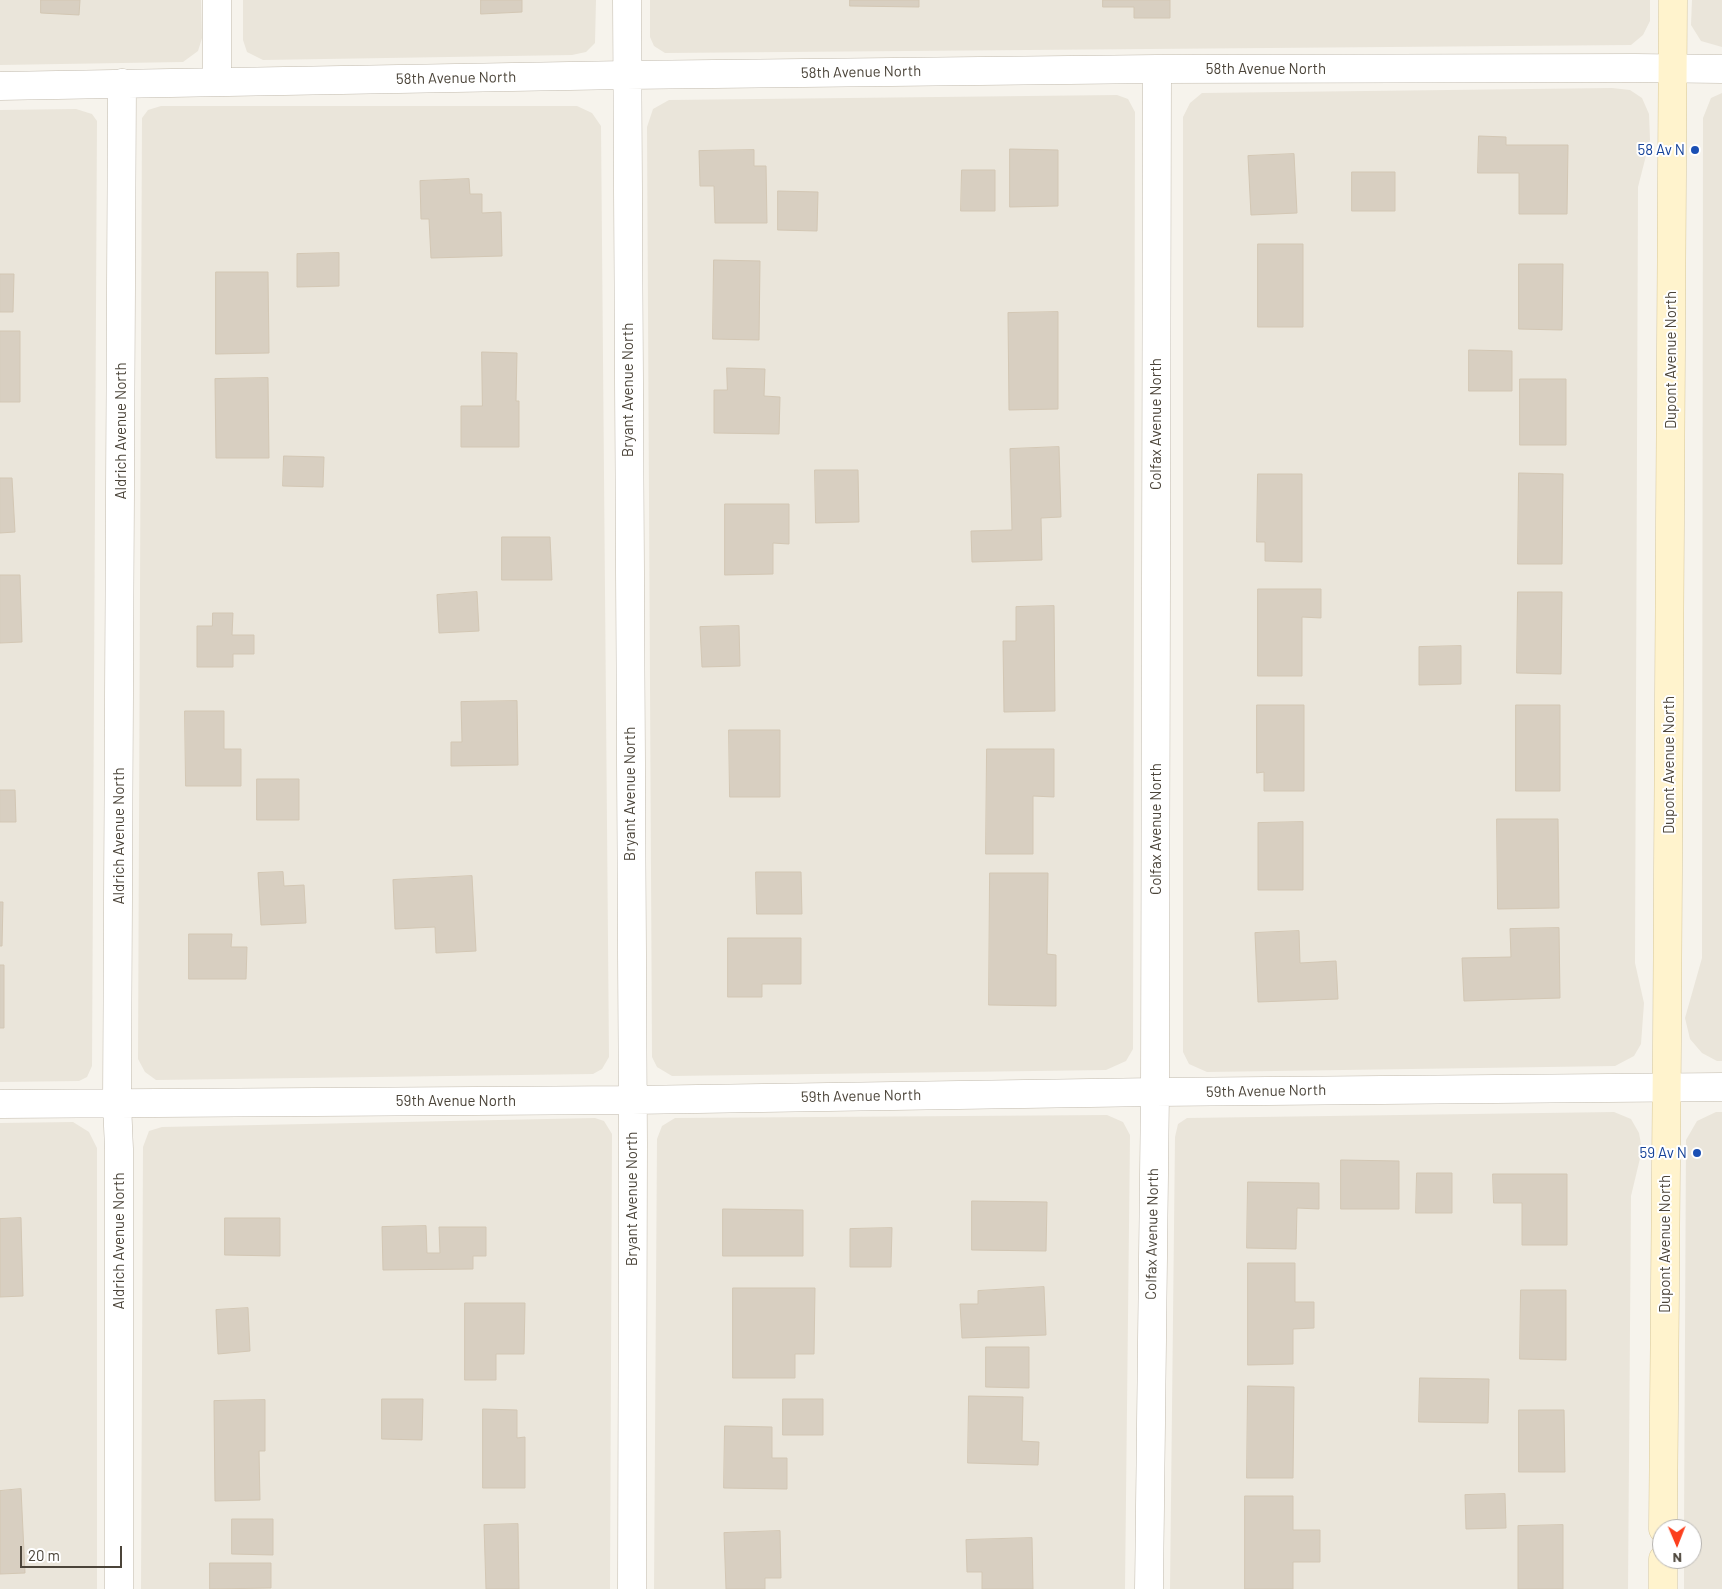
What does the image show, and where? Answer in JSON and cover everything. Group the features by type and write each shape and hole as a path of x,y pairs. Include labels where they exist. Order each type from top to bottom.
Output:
{"street":[{"path":"217,0 217,82"},
{"name":"Bryant Avenue North","path":"627,0 632,1100 632,1589"},
{"name":"Dupont Avenue North","path":"1663,1519 1673,0"},
{"name":"58th Avenue North","path":"0,86 626,75 1157,69 1722,69"},
{"name":"Colfax Avenue North","path":"1149,1589 1155,1092 1157,69"},
{"name":"Aldrich Avenue North","path":"119,1589 120,1150 118,1103 122,83"},
{"name":"59th Avenue North","path":"0,1104 632,1100 1155,1092 1722,1087"},
{"path":"1663,1569 1663,1589"}],"shaded area":[{"path":"0,0 201,0 202,38 198,51 183,62 0,65"},
{"path":"243,0 596,0 595,43 586,52 572,55 263,60 247,52 243,40"},
{"path":"650,0 1650,0 1650,21 1643,35 1631,45 665,53 654,46 650,37"},
{"path":"1692,0 1722,0 1722,47 1701,41 1691,25"},
{"path":"1612,88 1630,90 1642,98 1649,114 1650,140 1638,187 1635,963 1644,1003 1641,1044 1634,1056 1615,1066 1207,1072 1189,1064 1183,1052 1183,117 1190,103 1202,93"},
{"path":"1722,93 1722,1061 1717,1061 1702,1053 1690,1039 1685,1018 1702,958 1703,118 1711,98"},
{"path":"1117,95 1128,99 1135,112 1133,1049 1126,1061 1106,1070 672,1076 657,1067 652,1057 647,127 653,109 669,100"},
{"path":"161,106 577,106 592,113 601,126 609,1057 602,1069 593,1074 156,1080 145,1072 138,1059 142,118 148,110"},
{"path":"76,109 92,114 97,121 92,1066 87,1077 79,1081 0,1082 0,110"},
{"path":"1614,1112 1631,1119 1639,1133 1642,1150 1631,1196 1628,1589 1170,1589 1175,1137 1178,1124 1187,1118"},
{"path":"1716,1112 1722,1112 1722,1589 1684,1589 1684,1569 1702,1569 1702,1519 1684,1519 1686,1140 1697,1121"},
{"path":"1107,1115 1123,1122 1130,1135 1125,1589 654,1589 657,1139 662,1126 675,1118"},
{"path":"595,1118 604,1121 612,1134 610,1589 141,1589 143,1147 149,1131 162,1127"},
{"path":"73,1122 89,1132 97,1148 97,1589 0,1589 0,1123"}],"building":[{"path":"41,0 80,0 79,15 41,13"},
{"path":"481,0 522,0 522,12 481,14"},
{"path":"850,0 919,0 919,7 850,6"},
{"path":"1103,0 1170,0 1170,18 1134,18 1134,7 1103,7"},
{"path":"1479,136 1506,137 1506,145 1568,145 1567,214 1519,214 1519,173 1478,173"},
{"path":"1010,149 1058,150 1058,206 1010,207"},
{"path":"754,150 754,166 766,166 767,223 715,223 714,186 700,186 699,151"},
{"path":"1294,154 1297,213 1251,215 1248,156"},
{"path":"962,170 995,170 995,211 961,211"},
{"path":"1352,172 1395,172 1395,211 1352,211"},
{"path":"469,179 470,194 482,194 482,213 501,212 502,256 431,258 429,219 421,219 420,181"},
{"path":"778,191 818,192 817,231 778,230"},
{"path":"1258,244 1303,244 1303,327 1258,327"},
{"path":"339,253 339,286 297,287 297,254"},
{"path":"714,260 760,261 759,340 713,339"},
{"path":"1519,264 1563,264 1562,330 1519,329"},
{"path":"216,272 268,272 269,353 216,354"},
{"path":"0,274 14,274 13,312 0,312"},
{"path":"1058,312 1058,409 1009,410 1008,313"},
{"path":"0,331 20,331 20,402 0,402"},
{"path":"1469,350 1512,351 1512,391 1469,391"},
{"path":"482,352 517,353 516,401 519,401 519,447 461,447 461,406 482,406"},
{"path":"727,368 765,369 764,396 780,397 779,434 714,433 714,390 727,390"},
{"path":"268,378 269,458 216,458 215,379"},
{"path":"1520,379 1566,379 1566,445 1520,445"},
{"path":"1059,447 1061,517 1041,518 1042,560 972,562 971,531 1012,530 1010,449"},
{"path":"284,456 324,457 323,487 283,486"},
{"path":"815,470 858,470 859,522 816,523"},
{"path":"1519,473 1563,474 1562,564 1518,564"},
{"path":"1258,474 1302,474 1302,562 1265,561 1265,542 1257,542"},
{"path":"0,478 12,478 15,532 0,533"},
{"path":"725,504 789,504 789,544 773,543 773,574 725,575"},
{"path":"502,537 550,537 552,580 502,580"},
{"path":"0,575 20,575 22,642 0,643"},
{"path":"1258,589 1321,589 1321,618 1302,617 1302,676 1258,676"},
{"path":"477,592 479,631 439,633 437,595"},
{"path":"1518,592 1562,592 1561,674 1517,673"},
{"path":"1054,606 1055,711 1004,712 1003,641 1016,641 1016,607"},
{"path":"213,613 233,613 232,635 254,635 254,654 233,654 233,667 197,667 197,626 212,626"},
{"path":"739,626 740,666 702,667 700,627"},
{"path":"1461,646 1461,684 1419,685 1419,647"},
{"path":"517,701 518,765 451,766 451,742 462,742 461,702"},
{"path":"1257,705 1304,705 1304,791 1264,791 1264,772 1257,773"},
{"path":"1516,705 1560,705 1560,791 1516,791"},
{"path":"185,711 224,711 224,749 241,749 241,786 186,786"},
{"path":"729,730 780,730 780,797 730,797"},
{"path":"987,749 1054,749 1054,797 1033,796 1033,854 986,854"},
{"path":"257,779 299,779 299,820 257,820"},
{"path":"0,790 15,790 16,822 0,822"},
{"path":"1497,819 1558,819 1559,908 1498,909"},
{"path":"1303,822 1303,890 1258,890 1258,823"},
{"path":"283,872 284,886 304,885 306,923 261,925 258,873"},
{"path":"756,872 801,872 802,914 757,914"},
{"path":"990,873 1048,873 1047,954 1056,955 1056,1006 989,1005"},
{"path":"472,876 476,951 436,953 435,927 395,929 393,880"},
{"path":"0,902 3,902 2,946 0,946"},
{"path":"1559,928 1560,998 1464,1001 1462,958 1511,957 1510,929"},
{"path":"1299,931 1300,963 1336,961 1338,999 1258,1002 1255,933"},
{"path":"189,934 232,934 231,947 247,947 246,979 189,979"},
{"path":"728,938 801,938 801,984 762,984 762,997 728,997"},
{"path":"0,965 4,965 4,1028 0,1028"},
{"path":"1341,1160 1399,1161 1399,1209 1341,1209"},
{"path":"1417,1173 1452,1173 1452,1213 1416,1213"},
{"path":"1493,1174 1567,1174 1567,1245 1522,1245 1522,1203 1494,1203"},
{"path":"1248,1182 1319,1183 1319,1209 1297,1208 1296,1249 1247,1248"},
{"path":"972,1201 1047,1202 1046,1251 972,1250"},
{"path":"723,1209 803,1210 803,1256 723,1256"},
{"path":"21,1218 23,1296 0,1297 0,1219"},
{"path":"225,1218 280,1218 280,1256 225,1255"},
{"path":"426,1226 427,1253 440,1253 439,1227 486,1227 486,1256 473,1256 473,1269 383,1270 382,1227"},
{"path":"892,1228 891,1267 850,1267 850,1229"},
{"path":"1248,1263 1295,1263 1295,1302 1314,1302 1314,1328 1293,1329 1293,1364 1248,1365"},
{"path":"1044,1287 1046,1335 962,1338 960,1304 978,1304 978,1291"},
{"path":"733,1288 815,1288 814,1354 795,1354 795,1378 733,1378"},
{"path":"1521,1290 1566,1290 1566,1360 1520,1359"},
{"path":"465,1303 525,1303 524,1354 496,1354 496,1380 465,1380"},
{"path":"248,1308 250,1351 218,1354 216,1310"},
{"path":"986,1347 1029,1347 1029,1388 986,1387"},
{"path":"1420,1378 1489,1379 1488,1423 1419,1422"},
{"path":"1248,1386 1294,1387 1293,1478 1247,1478"},
{"path":"969,1396 1023,1397 1022,1441 1039,1442 1038,1465 968,1463"},
{"path":"382,1399 423,1399 422,1440 382,1439"},
{"path":"783,1399 823,1399 823,1435 783,1435"},
{"path":"265,1400 265,1451 259,1451 260,1500 215,1501 214,1401"},
{"path":"483,1409 517,1410 517,1438 525,1437 525,1488 483,1488"},
{"path":"1519,1410 1564,1410 1565,1472 1519,1472"},
{"path":"725,1426 772,1427 772,1458 787,1458 787,1489 724,1488"},
{"path":"21,1489 25,1573 0,1574 0,1491"},
{"path":"1505,1494 1506,1528 1466,1529 1465,1495"},
{"path":"1245,1496 1293,1496 1293,1530 1320,1530 1320,1562 1293,1562 1293,1589 1245,1589"},
{"path":"232,1519 273,1519 273,1555 232,1554"},
{"path":"518,1524 519,1589 486,1589 484,1525"},
{"path":"1563,1525 1563,1589 1518,1589 1518,1526"},
{"path":"780,1531 781,1578 765,1578 765,1589 726,1589 724,1533"},
{"path":"1032,1538 1033,1589 982,1589 982,1572 967,1572 966,1540"},
{"path":"210,1563 271,1563 271,1588 210,1589"}],"place":[{"name":"58 Av N","path":"1695,150"},
{"name":"59 Av N","path":"1697,1153"}]}
